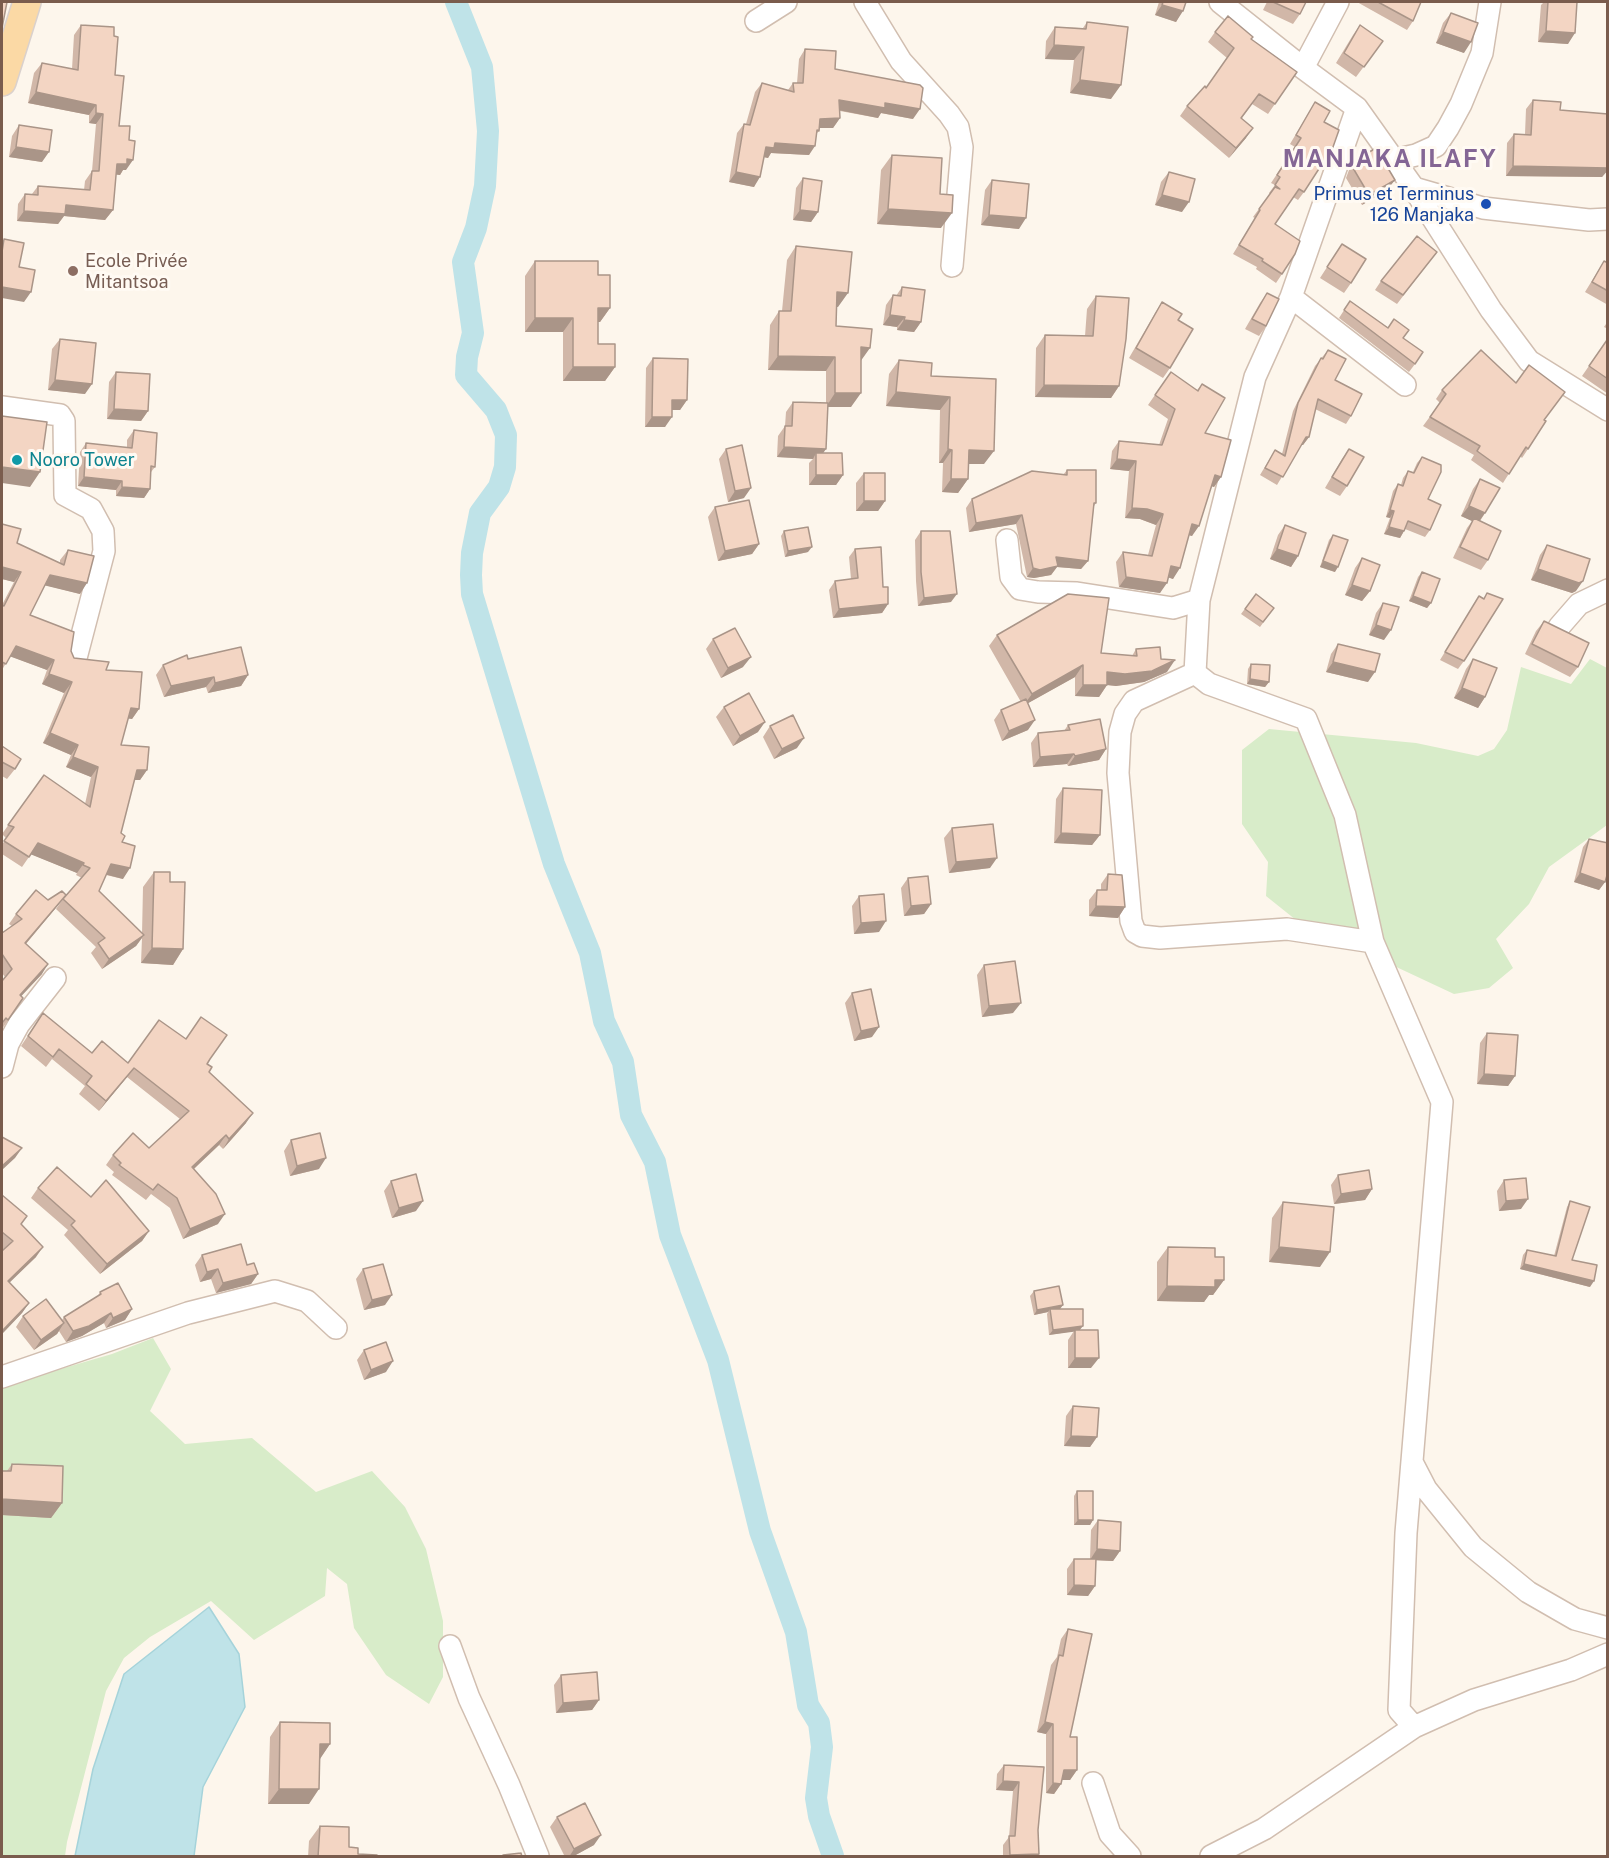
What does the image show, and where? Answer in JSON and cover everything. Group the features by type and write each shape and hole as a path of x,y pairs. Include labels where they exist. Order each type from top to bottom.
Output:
{"main road":[{"path":"2,82 27,2"}],"street":[{"path":"756,21 786,2"},
{"path":"865,2 901,61 958,127 962,147 952,266"},
{"path":"1220,2 1303,68 1349,99 1414,188 1491,310 1529,361 1608,411"},
{"path":"1303,68 1338,2"},
{"path":"1394,160 1416,155 1436,146 1448,128 1461,104 1482,52 1490,2"},
{"path":"1195,673 1199,600 1255,376 1291,297 1357,108"},
{"path":"1414,188 1483,207 1589,220 1608,219"},
{"path":"1291,297 1405,385"},
{"path":"2,407 60,415 64,421 65,495 91,509 103,531 105,551 76,658"},
{"path":"1007,540 1011,577 1020,589 1077,593 1173,608 1199,600"},
{"path":"1559,627 1579,604 1608,590"},
{"path":"1195,673 1209,684 1306,719 1345,815 1373,942 1442,1102 1406,1533 1400,1710 1414,1726"},
{"path":"1195,673 1134,701 1125,714 1120,732 1118,773 1131,921 1135,932 1142,936 1160,938 1287,929 1373,942"},
{"path":"2,1067 8,1044 19,1024 55,978"},
{"path":"2,1377 188,1313 275,1291 307,1301 336,1328"},
{"path":"1412,1462 1426,1489 1473,1547 1528,1592 1575,1619 1608,1628"},
{"path":"450,1646 538,1857"},
{"path":"1211,1857 1264,1829 1414,1726 1474,1700 1571,1670 1608,1653"},
{"path":"1093,1783 1110,1834 1130,1857"}],"green space":[{"path":"1590,659 1607,668 1607,825 1549,867 1529,904 1496,939 1513,968 1489,988 1454,994 1296,920 1266,896 1268,862 1242,824 1242,750 1269,729 1416,743 1478,756 1494,749 1507,730 1521,667 1571,684"},
{"path":"153,1338 171,1369 150,1411 185,1444 252,1438 316,1492 372,1471 405,1507 426,1549 443,1621 443,1677 429,1704 386,1675 354,1628 347,1584 327,1568 325,1596 254,1640 211,1601 150,1637 124,1658 106,1691 65,1856 2,1856 2,1386 112,1354"}],"water":[{"path":"209,1607 239,1654 245,1707 203,1787 194,1856 75,1856 93,1769 124,1674"}],"building":[{"path":"2,2 7,2 2,28"},
{"path":"1163,2 1186,2 1183,11 1162,5"},
{"path":"1273,2 1306,2 1300,14"},
{"path":"1378,2 1421,2 1413,21"},
{"path":"1548,2 1577,2 1575,33 1546,31"},
{"path":"1451,13 1478,23 1471,42 1443,32"},
{"path":"1228,16 1253,37 1251,39 1297,72 1275,104 1259,94 1241,118 1253,128 1236,148 1187,106 1205,86 1206,88 1234,48 1215,32"},
{"path":"1087,22 1128,27 1121,85 1080,80 1084,47 1054,45 1055,27 1086,29"},
{"path":"81,25 114,27 114,36 118,37 115,75 124,76 119,126 130,126 129,140 135,141 133,160 127,159 127,164 117,164 113,210 66,205 65,214 24,211 25,194 38,195 38,186 90,190 92,171 99,171 103,114 96,113 96,105 36,92 42,63 78,70"},
{"path":"1360,25 1383,41 1364,67 1344,53"},
{"path":"805,49 836,51 835,69 920,85 923,88 920,109 885,103 885,108 839,100 840,118 820,119 815,146 775,143 774,148 766,147 760,177 736,172 744,124 750,125 762,83 794,92 793,83 803,83"},
{"path":"1533,100 1561,102 1560,110 1608,114 1608,168 1513,166 1514,134 1531,135"},
{"path":"1315,102 1330,111 1324,122 1339,130 1333,147 1304,192 1299,189 1275,224 1300,241 1295,254 1282,274 1262,261 1263,259 1239,245 1259,209 1275,187 1280,189 1275,185 1280,177 1277,175 1301,138 1296,135"},
{"path":"19,125 52,130 49,152 16,147"},
{"path":"1376,148 1395,180 1369,195 1353,168 1356,160"},
{"path":"892,155 942,158 940,194 953,195 952,213 888,209"},
{"path":"1169,172 1195,179 1189,202 1162,195"},
{"path":"803,178 822,181 818,212 800,210"},
{"path":"992,180 1029,184 1026,218 989,215"},
{"path":"1417,236 1437,252 1403,295 1381,281"},
{"path":"4,239 24,243 19,267 35,270 31,292 2,287"},
{"path":"1342,244 1366,259 1351,283 1327,267"},
{"path":"796,246 852,252 848,293 837,292 836,326 872,329 870,348 861,347 861,393 835,393 835,357 778,356 779,311 791,311"},
{"path":"535,261 598,261 598,275 610,275 610,308 598,308 598,344 615,344 615,367 573,367 573,318 535,318"},
{"path":"1604,261 1608,263 1608,291 1592,282"},
{"path":"902,287 925,290 921,322 890,315 893,295 901,296"},
{"path":"1267,293 1279,299 1266,326 1252,319"},
{"path":"1096,296 1129,298 1119,386 1044,385 1045,335 1093,336"},
{"path":"1350,301 1388,328 1394,319 1409,330 1403,338 1423,352 1415,364 1344,310"},
{"path":"1162,302 1182,314 1178,320 1193,329 1170,368 1136,348"},
{"path":"60,339 96,343 92,384 55,380"},
{"path":"1608,340 1608,379 1589,366"},
{"path":"1328,350 1346,359 1335,380 1362,394 1351,416 1318,399 1309,437 1306,437 1283,477 1265,468 1275,450 1285,456 1298,403 1321,358 1323,359"},
{"path":"1481,350 1516,383 1529,365 1565,392 1509,474 1477,451 1480,446 1430,417 1446,394 1442,390"},
{"path":"653,358 688,359 687,400 672,400 672,417 652,417"},
{"path":"899,360 932,363 931,376 996,379 994,451 969,450 968,479 951,479 952,450 948,449 950,397 896,392"},
{"path":"116,372 150,374 148,411 114,409"},
{"path":"1171,372 1198,391 1202,384 1225,398 1205,433 1231,440 1221,477 1215,475 1199,526 1192,524 1180,568 1171,566 1167,583 1126,577 1123,552 1152,556 1163,514 1147,509 1132,508 1136,461 1117,459 1119,441 1162,445 1175,409 1155,395"},
{"path":"793,402 828,403 826,449 784,447 785,426 792,426"},
{"path":"2,416 47,422 40,472 2,467"},
{"path":"134,430 157,433 155,467 151,466 150,489 122,487 122,481 84,477 86,443 132,448"},
{"path":"742,445 751,488 735,491 726,449"},
{"path":"1349,449 1364,457 1347,486 1332,477"},
{"path":"816,453 842,453 843,475 816,475"},
{"path":"1422,457 1441,465 1441,472 1428,499 1441,505 1430,530 1408,521 1404,531 1389,527 1394,511 1390,510 1398,484 1403,486 1408,471 1414,473"},
{"path":"1067,470 1096,470 1096,503 1094,503 1088,561 1056,557 1058,566 1040,570 1033,568 1022,515 976,523 972,499 1032,471 1067,475"},
{"path":"864,473 885,473 885,501 864,501"},
{"path":"1480,479 1500,488 1485,513 1469,506"},
{"path":"749,500 759,544 725,551 715,507"},
{"path":"1474,518 1501,531 1488,560 1460,547"},
{"path":"2,524 21,529 17,543 64,565 68,550 94,556 87,583 50,575 30,615 74,632 71,651 74,658 109,662 106,670 142,672 139,709 131,708 121,745 149,747 147,770 137,770 121,833 125,836 122,842 135,846 130,868 111,864 99,891 144,935 109,959 98,943 105,938 63,899 90,868 83,865 84,863 38,843 29,857 4,841 14,827 8,825 44,775 90,807 98,767 73,757 78,745 50,733 72,682 49,674 54,660 16,646 6,664 2,662 2,605 4,606 21,572 2,567"},
{"path":"1285,525 1306,533 1298,556 1277,549"},
{"path":"808,527 812,547 788,551 784,531"},
{"path":"921,531 950,531 957,594 924,598 921,572"},
{"path":"1333,535 1348,540 1338,567 1323,561"},
{"path":"1547,545 1590,559 1583,581 1579,583 1538,569"},
{"path":"881,547 883,587 888,587 888,604 839,609 835,581 858,578 855,549"},
{"path":"1362,558 1380,565 1370,591 1352,585"},
{"path":"1422,572 1440,579 1431,603 1413,596"},
{"path":"1487,593 1503,599 1464,661 1445,652 1479,596 1484,599"},
{"path":"1068,594 1109,598 1101,653 1137,656 1136,649 1160,647 1161,659 1175,660 1152,671 1125,674 1107,672 1107,685 1083,685 1083,665 1032,694 997,635"},
{"path":"1256,594 1274,608 1263,622 1245,609"},
{"path":"1383,603 1399,607 1391,630 1376,625"},
{"path":"1544,621 1589,643 1578,667 1532,644"},
{"path":"735,628 751,657 728,668 713,639"},
{"path":"1338,644 1380,654 1375,672 1333,662"},
{"path":"241,647 248,675 215,683 214,677 171,686 163,665 187,655 188,659"},
{"path":"1473,659 1497,668 1485,697 1462,688"},
{"path":"1251,664 1270,665 1269,682 1250,679"},
{"path":"749,693 765,722 740,736 724,707"},
{"path":"1026,699 1035,720 1009,731 1001,710"},
{"path":"793,715 804,738 782,749 770,726"},
{"path":"1100,719 1106,749 1075,756 1074,754 1040,757 1038,733 1070,730 1068,725"},
{"path":"2,746 21,759 15,769 2,762"},
{"path":"1063,788 1102,790 1100,835 1061,833"},
{"path":"993,824 997,858 956,862 952,828"},
{"path":"1589,839 1608,843 1608,872 1605,882 1580,873"},
{"path":"154,872 170,872 170,882 185,882 183,949 152,948"},
{"path":"1108,874 1122,875 1125,907 1096,906 1097,890 1107,890"},
{"path":"928,876 931,904 911,906 908,878"},
{"path":"36,890 48,900 62,891 66,895 25,943 48,964 20,995 23,998 8,1020 6,1018 2,1023 2,981 12,969 2,954 2,933 22,919 16,914"},
{"path":"884,894 886,921 861,923 859,896"},
{"path":"1015,961 1021,1003 989,1006 984,965"},
{"path":"871,989 879,1027 861,1031 852,993"},
{"path":"43,1013 92,1053 102,1041 128,1063 159,1020 186,1039 201,1017 227,1035 207,1064 212,1067 209,1072 253,1113 229,1139 226,1135 192,1167 216,1194 225,1214 190,1229 177,1198 158,1184 153,1190 119,1165 121,1163 113,1155 133,1133 149,1148 189,1111 134,1068 106,1101 86,1084 92,1076 59,1049 53,1057 28,1036"},
{"path":"1487,1033 1518,1035 1515,1076 1484,1074"},
{"path":"320,1133 326,1158 297,1166 291,1140"},
{"path":"2,1137 22,1148 2,1166"},
{"path":"57,1167 91,1197 106,1180 149,1231 107,1264 71,1225 75,1221 38,1188"},
{"path":"1369,1170 1372,1189 1341,1194 1338,1175"},
{"path":"416,1174 423,1201 399,1208 391,1181"},
{"path":"1526,1178 1528,1199 1506,1201 1504,1180"},
{"path":"2,1195 27,1216 21,1224 43,1247 8,1281 29,1303 2,1331 2,1251 13,1241 2,1232"},
{"path":"1570,1201 1590,1207 1572,1260 1597,1265 1594,1281 1524,1264 1527,1250 1556,1256"},
{"path":"1283,1202 1334,1207 1330,1252 1279,1247"},
{"path":"241,1244 247,1265 254,1263 258,1274 223,1283 218,1269 207,1272 202,1255"},
{"path":"1168,1247 1215,1248 1215,1257 1224,1257 1224,1280 1215,1280 1215,1287 1167,1286"},
{"path":"383,1264 392,1295 372,1300 363,1269"},
{"path":"118,1283 132,1309 113,1318 111,1313 89,1326 73,1331 64,1317 101,1294 100,1292"},
{"path":"1059,1286 1063,1305 1037,1310 1034,1291"},
{"path":"46,1299 64,1323 41,1340 23,1316"},
{"path":"1050,1309 1083,1309 1083,1326 1053,1330"},
{"path":"1075,1330 1098,1330 1099,1358 1075,1358"},
{"path":"386,1342 393,1361 371,1370 364,1350"},
{"path":"1073,1406 1099,1408 1097,1437 1071,1436"},
{"path":"12,1464 63,1466 62,1503 2,1499 2,1471 11,1471"},
{"path":"1077,1491 1093,1491 1093,1520 1078,1520"},
{"path":"1098,1520 1121,1522 1120,1551 1097,1549"},
{"path":"1074,1559 1096,1559 1095,1586 1074,1585"},
{"path":"1068,1629 1092,1634 1070,1737 1077,1737 1077,1770 1064,1770 1061,1784 1053,1783 1053,1724 1045,1722 1059,1655 1063,1656"},
{"path":"597,1672 599,1700 563,1703 561,1675"},
{"path":"280,1722 330,1723 330,1744 320,1744 319,1789 279,1789"},
{"path":"1004,1765 1044,1767 1038,1830 1039,1854 1010,1855 1009,1836 1015,1836 1019,1782 1003,1781"},
{"path":"585,1803 601,1835 574,1849 557,1817"},
{"path":"320,1826 349,1827 349,1847 358,1848 358,1854 377,1855 377,1857 318,1857"},
{"path":"521,1853 522,1857 503,1857 503,1855"}],"waterway":[{"path":"456,2 482,67 488,131 485,186 476,228 463,262 473,333 467,357 466,375 496,410 506,435 505,467 499,487 480,513 472,553 472,594 554,864 590,953 604,1021 623,1062 631,1115 655,1162 670,1235 718,1360 760,1531 796,1632 808,1705 819,1723 822,1747 816,1798 819,1816 833,1856"}],"place":[{"name":"Primus et Terminus 126 Manjaka","path":"1486,204"},
{"name":"Ecole Privée Mitantsoa","path":"73,271"},
{"name":"Nooro Tower","path":"17,460"}],"district":[{"name":"MANJAKA ILAFY","path":"1390,160"}]}
